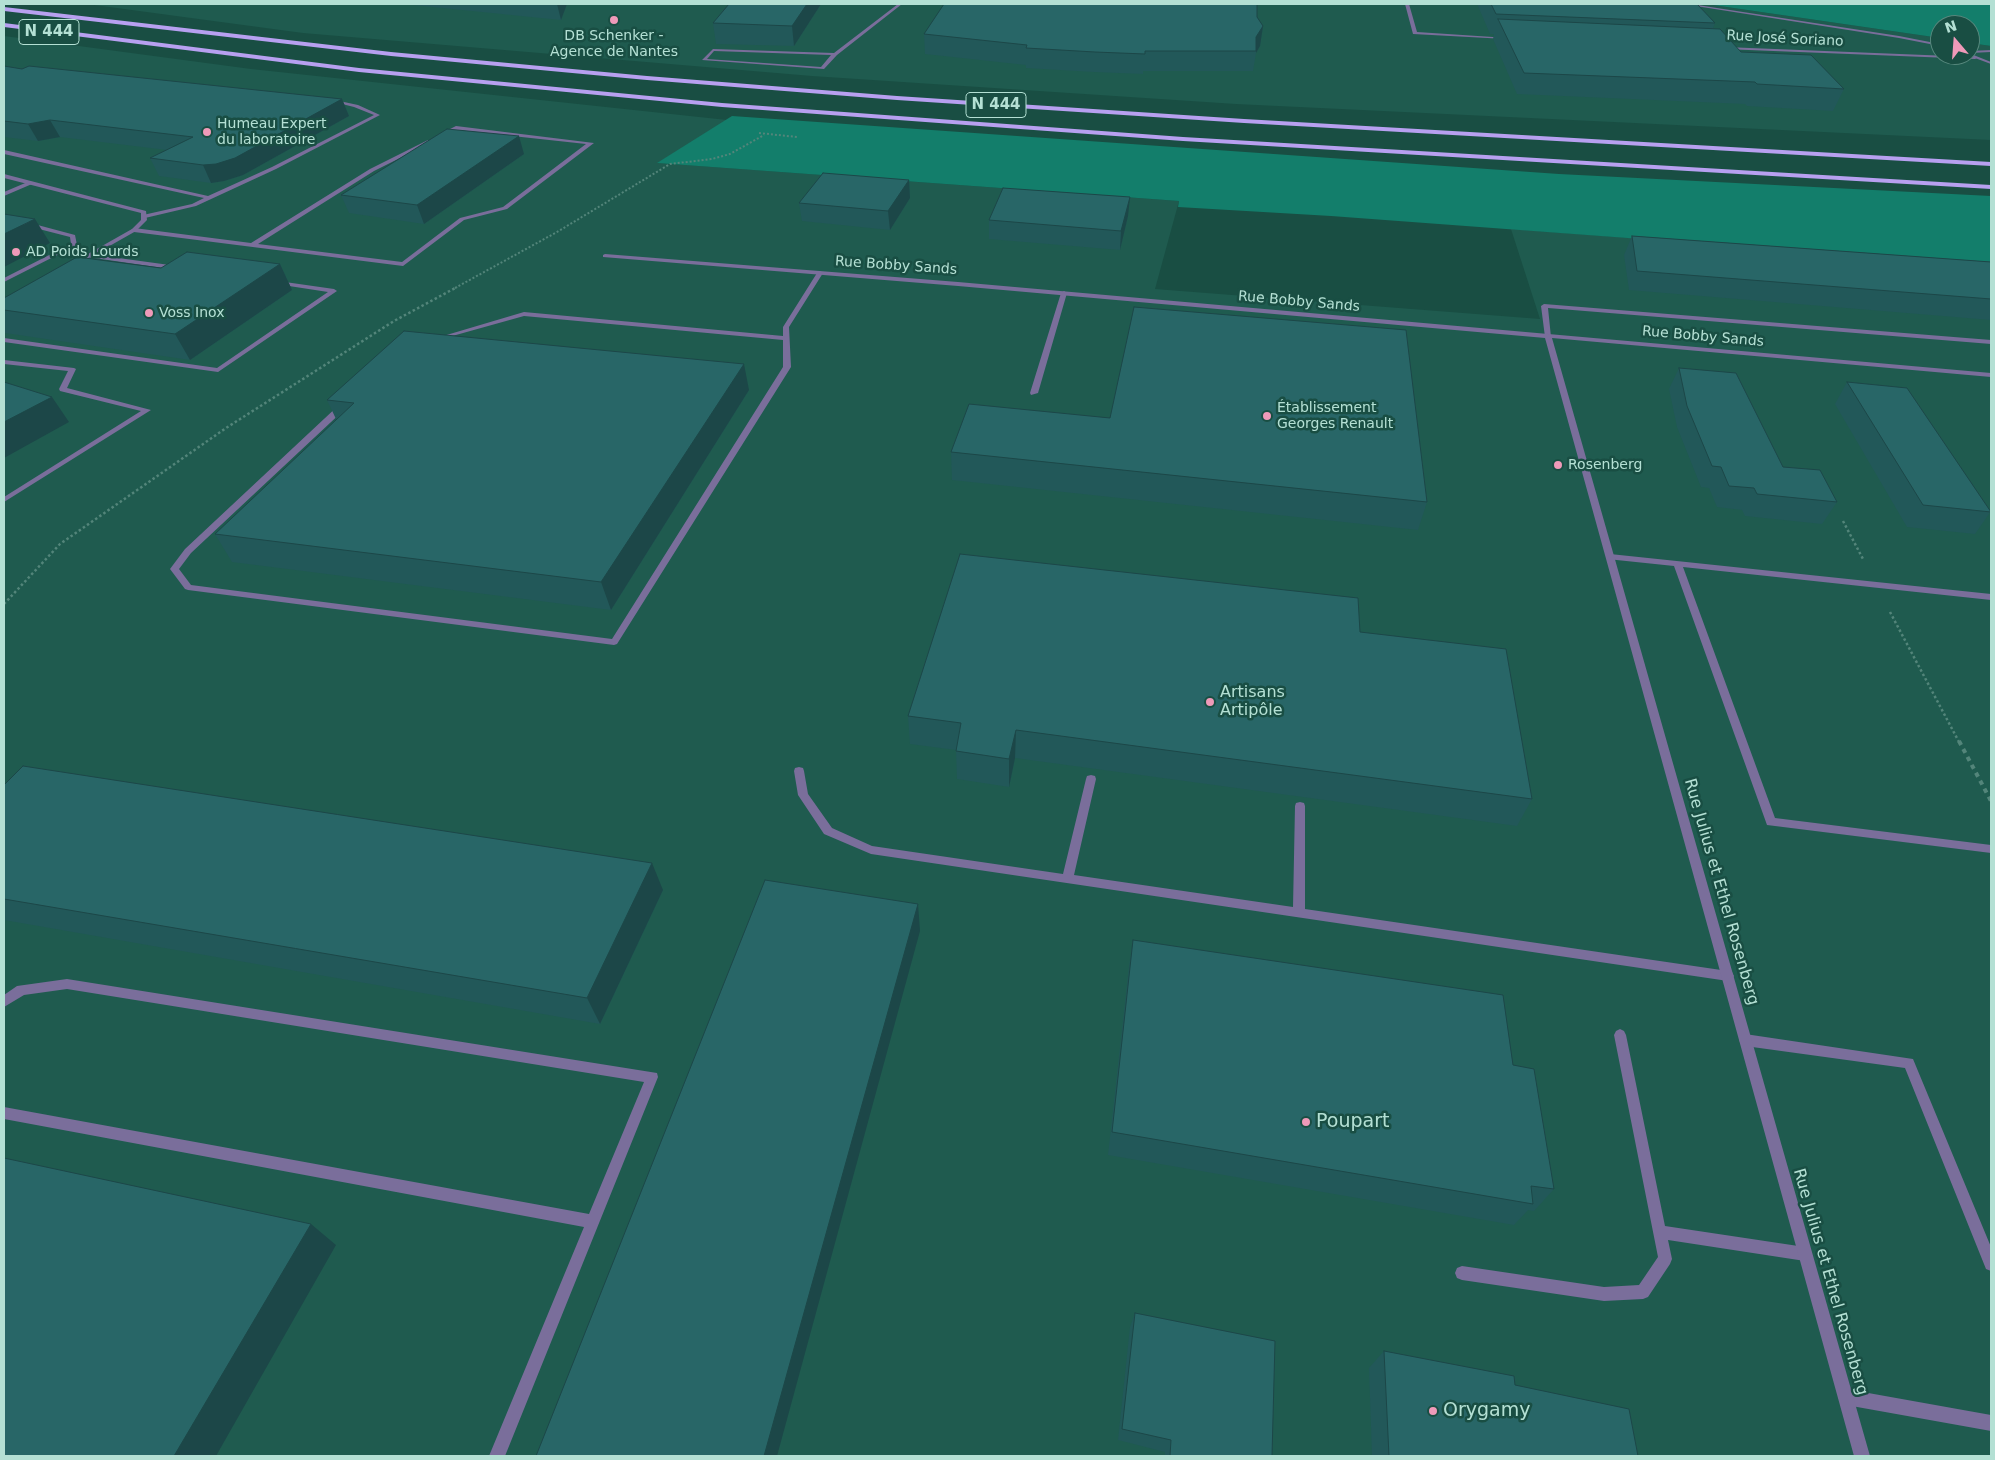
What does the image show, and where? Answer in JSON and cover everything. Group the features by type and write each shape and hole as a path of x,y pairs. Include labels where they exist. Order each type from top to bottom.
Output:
{"highway":[{"name":"N 444","path":"4,9 206,34 391,54 849,95 1244,121 1991,164"},
{"name":"N 444","path":"4,25 359,70 722,105 1230,142 1991,187"}],"street":[{"path":"835,54 713,50 704,60 822,68 835,54 900,4"},
{"path":"1408,4 1415,34 1513,38"},
{"path":"1684,4 1890,35 1930,43"},
{"name":"Rue José Soriano","path":"1719,48 1930,56"},
{"path":"145,216 194,206 378,115 356,106 325,100"},
{"path":"134,230 252,245 403,264 462,219 505,208 591,143 456,128 372,170 252,245"},
{"path":"4,152 209,198"},
{"path":"4,176 134,209 144,212 145,216"},
{"path":"4,194 30,183"},
{"path":"63,269 134,230 144,220 145,216"},
{"path":"4,218 73,236 74,245 4,280"},
{"path":"89,256 186,270"},
{"name":"Rue Bobby Sands","path":"605,256 1064,293 1991,375"},
{"path":"348,401 188,551 174,569 188,586 614,642 787,367 786,327 820,273"},
{"path":"4,340 218,370 334,291 274,282"},
{"path":"1034,393 1064,293"},
{"name":"Rue Julius et Ethel Rosenberg","path":"1862,1456 1548,337 1544,306 1991,342"},
{"path":"424,342 524,314 786,338"},
{"path":"4,362 72,369 62,389 147,410 4,500"},
{"path":"1610,558 1991,597"},
{"path":"1677,564 1771,822 1991,848"},
{"path":"799,771 803,795 828,831 871,850 1728,976"},
{"path":"1067,879 1091,779"},
{"path":"1299,913 1300,806"},
{"path":"4,1002 21,990 67,984 652,1077 497,1456"},
{"path":"1462,1273 1604,1294 1643,1292 1665,1259 1620,1035"},
{"path":"1745,1040 1909,1063 1991,1264"},
{"path":"4,1113 593,1222"},
{"path":"1660,1232 1805,1254"},
{"path":"1846,1397 1991,1423"}],"path":[{"path":"4,604 60,544 226,428 394,321 557,232 670,164 712,159 730,154 765,135"},
{"path":"1843,520 1991,801"}],"shaded area":[{"path":"87,4 1706,4 1930,37 1930,65 1980,65 1980,44 1991,46 1991,140 1236,104 812,76 303,33"},
{"path":"1706,4 1991,4 1991,46 1980,44 1980,15 1930,15 1930,37"},
{"path":"4,36 251,69 727,120 658,163 1179,201 1155,289 1540,319 1511,229 1991,265 1991,1456 4,1456"},
{"path":"732,116 1559,174 1991,196 1991,265 1331,216 1178,207 1179,201 657,163"}],"building":[{"path":"729,4 807,4 792,26 713,23"},
{"path":"944,4 1257,4 1257,17 1263,26 1256,37 1256,51 1145,51 1145,54 1026,48 1027,45 924,34"},
{"path":"1491,4 1697,4 1715,23 1496,14"},
{"path":"1498,19 1720,29 1741,52 1811,55 1844,89 1757,84 1755,82 1524,73"},
{"name":"Humeau Expert du laboratoire","path":"4,66 22,69 29,66 342,99 235,158 216,164 203,165 150,158 193,137 50,120 28,124 4,121"},
{"path":"447,129 519,136 417,205 341,195"},
{"path":"823,173 909,180 888,211 799,203"},
{"path":"1003,188 1130,197 1121,231 989,220"},
{"path":"4,214 35,219 4,234"},
{"path":"1632,236 1991,262 1991,299 1637,271"},
{"path":"187,252 280,264 175,334 4,310 4,298 77,257 161,268"},
{"path":"1134,307 1406,330 1427,502 951,452 969,404 1110,418"},
{"path":"404,331 744,364 601,582 215,534 354,403 327,400"},
{"path":"1679,368 1736,373 1783,467 1820,470 1837,502 1757,494 1754,488 1729,486 1721,467 1712,466 1687,406"},
{"path":"4,382 52,397 4,422"},
{"path":"1847,382 1907,388 1991,512 1923,505"},
{"name":"Artisans Artipôle","path":"960,554 1358,598 1360,632 1506,649 1532,799 1016,730 1009,759 956,751 961,723 908,716"},
{"path":"23,766 652,863 587,998 4,899 4,785"},
{"path":"765,880 918,904 764,1456 536,1456"},
{"name":"Poupart","path":"1133,940 1503,995 1513,1065 1534,1069 1554,1189 1531,1186 1533,1204 1112,1132"},
{"path":"4,1158 311,1224 174,1456 4,1456"},
{"path":"1135,1313 1275,1341 1272,1456 1170,1456 1171,1440 1122,1429"},
{"name":"Orygamy","path":"1384,1351 1514,1376 1515,1385 1629,1409 1638,1456 1389,1456"}],"place":[{"name":"DB Schenker - Agence de Nantes","path":"614,20"},
{"name":"Humeau Expert du laboratoire","path":"207,132"},
{"name":"AD Poids Lourds","path":"16,252"},
{"name":"Voss Inox","path":"149,313"},
{"name":"Établissement Georges Renault","path":"1267,416"},
{"name":"Rosenberg","path":"1558,465"},
{"name":"Artisans Artipôle","path":"1210,702"},
{"name":"Poupart","path":"1306,1122"},
{"name":"Orygamy","path":"1433,1411"}]}
